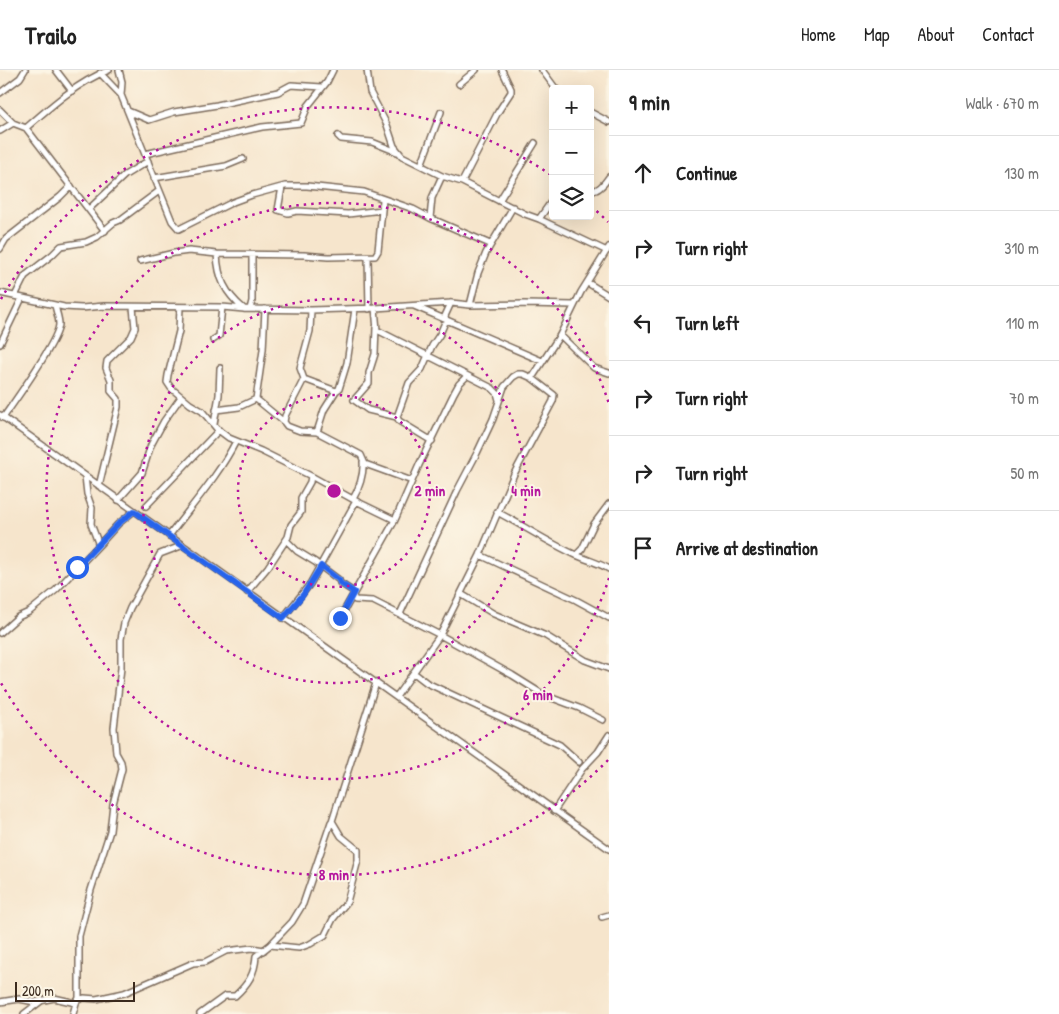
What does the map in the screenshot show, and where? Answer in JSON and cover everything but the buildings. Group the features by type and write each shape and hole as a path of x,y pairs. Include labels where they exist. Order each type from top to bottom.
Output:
{"street":[{"path":"0,93 20,78 25,70"},
{"path":"56,70 72,91"},
{"path":"26,128 37,117 72,91 100,73 109,70"},
{"path":"119,70 122,82 121,95"},
{"path":"145,154 262,126 300,124 308,106 327,82 333,70"},
{"path":"367,70 370,92 387,125 397,152"},
{"path":"459,84 476,70"},
{"path":"462,182 510,92 511,89 502,70"},
{"path":"542,70 553,85"},
{"path":"100,73 121,95 172,221 179,228 233,202 282,187 307,186 364,192 413,209 490,244"},
{"path":"128,110 149,120 174,112 278,92 290,85 322,87"},
{"path":"0,110 12,123 26,128 105,231"},
{"path":"421,165 441,112"},
{"path":"594,114 609,122"},
{"path":"0,131 12,123"},
{"path":"338,136 341,139 372,142 397,152 442,176 462,182 525,214 608,249 574,305 560,335 532,378"},
{"path":"499,201 535,143"},
{"path":"154,178 226,166 243,159"},
{"path":"88,210 125,175 148,161"},
{"path":"430,218 432,198 442,176"},
{"path":"594,192 609,177"},
{"path":"0,249 6,240 60,197 70,186"},
{"path":"282,187 278,210 348,214 382,210"},
{"path":"15,296 25,276 61,246 86,242 97,237 113,223 150,198 159,189"},
{"path":"140,261 189,251 252,255 375,256 378,251 383,200"},
{"path":"539,219 549,205"},
{"path":"470,305 478,273 490,244 512,207"},
{"path":"217,254 219,275 232,298 244,309"},
{"path":"250,309 252,301 252,255"},
{"path":"368,257 372,309 376,326 375,354 369,373 369,383 354,400 368,410 397,417 399,421 432,441"},
{"path":"588,282 609,296"},
{"path":"0,293 55,305 82,308 104,306 222,307 311,310 372,309 450,302 470,305 574,305"},
{"path":"0,344 22,298"},
{"path":"397,417 409,383 422,370 446,320 445,316 450,302"},
{"path":"55,305 59,324 51,346 2,417 609,849"},
{"path":"412,305 542,361"},
{"path":"99,486 118,407 118,399 111,390 111,380 106,368 107,361 131,336 135,328 133,307"},
{"path":"180,307 179,331 167,382 170,388 202,411 229,438 261,451 395,520"},
{"path":"213,340 219,336 222,307"},
{"path":"256,399 263,350 265,309"},
{"path":"317,432 324,410 341,383 347,363 355,309"},
{"path":"284,422 285,416 304,379 300,368 310,331 311,310"},
{"path":"376,326 382,333 492,388 497,393 499,400"},
{"path":"560,335 594,368 609,373"},
{"path":"214,424 220,368"},
{"path":"396,697 440,635 462,594 514,474 553,401 554,395 532,378 518,374 512,377 504,387 477,453 457,491 400,614"},
{"path":"340,618 395,520 454,393 467,376"},
{"path":"304,379 336,391"},
{"path":"492,388 504,387"},
{"path":"118,500 142,474 155,437 181,397"},
{"path":"216,410 239,407 256,399"},
{"path":"256,399 287,426 300,431 317,432 361,455 363,467 355,500 321,566 303,595 283,618"},
{"path":"146,506 219,430"},
{"path":"169,536 219,470 231,452 236,440"},
{"path":"362,460 365,464 412,481"},
{"path":"85,476 87,494 92,508 91,524 99,545"},
{"path":"247,592 268,567 286,540 291,524 301,512 301,498 310,482 311,476"},
{"path":"576,555 582,549 594,524 609,504"},
{"path":"0,632 56,590 118,524 134,511"},
{"path":"497,512 576,555 609,569"},
{"path":"286,540 297,551 339,580 353,594 355,600 373,601 400,614 512,674 544,695 579,708 603,720"},
{"path":"73,1014 76,1001 79,998 79,936 91,890 110,831 113,804 122,769 121,762 116,753 114,728 124,623 130,608 160,554 181,546"},
{"path":"480,555 576,600 609,618"},
{"path":"462,594 494,614 546,636 585,660 609,669"},
{"path":"414,673 427,683 560,745 579,762"},
{"path":"200,1014 225,996 235,996 247,986 255,969 256,956 270,945 292,922 303,904 332,821 376,683"},
{"path":"554,811 582,768 598,752 609,735"},
{"path":"270,945 299,948 310,944 325,934 333,919 347,902 358,860 358,850 341,836 332,821"},
{"path":"602,916 609,915"},
{"path":"0,1002 18,999 35,1002 54,998 76,1001 84,998 96,999 124,993 193,963 205,962 226,951 252,948 264,950"},
{"path":"24,1014 41,1001"}],"route":[{"path":"77,567 118,524 134,511 283,618 295,606 321,566 339,580 340,583 354,592 340,618"}]}
